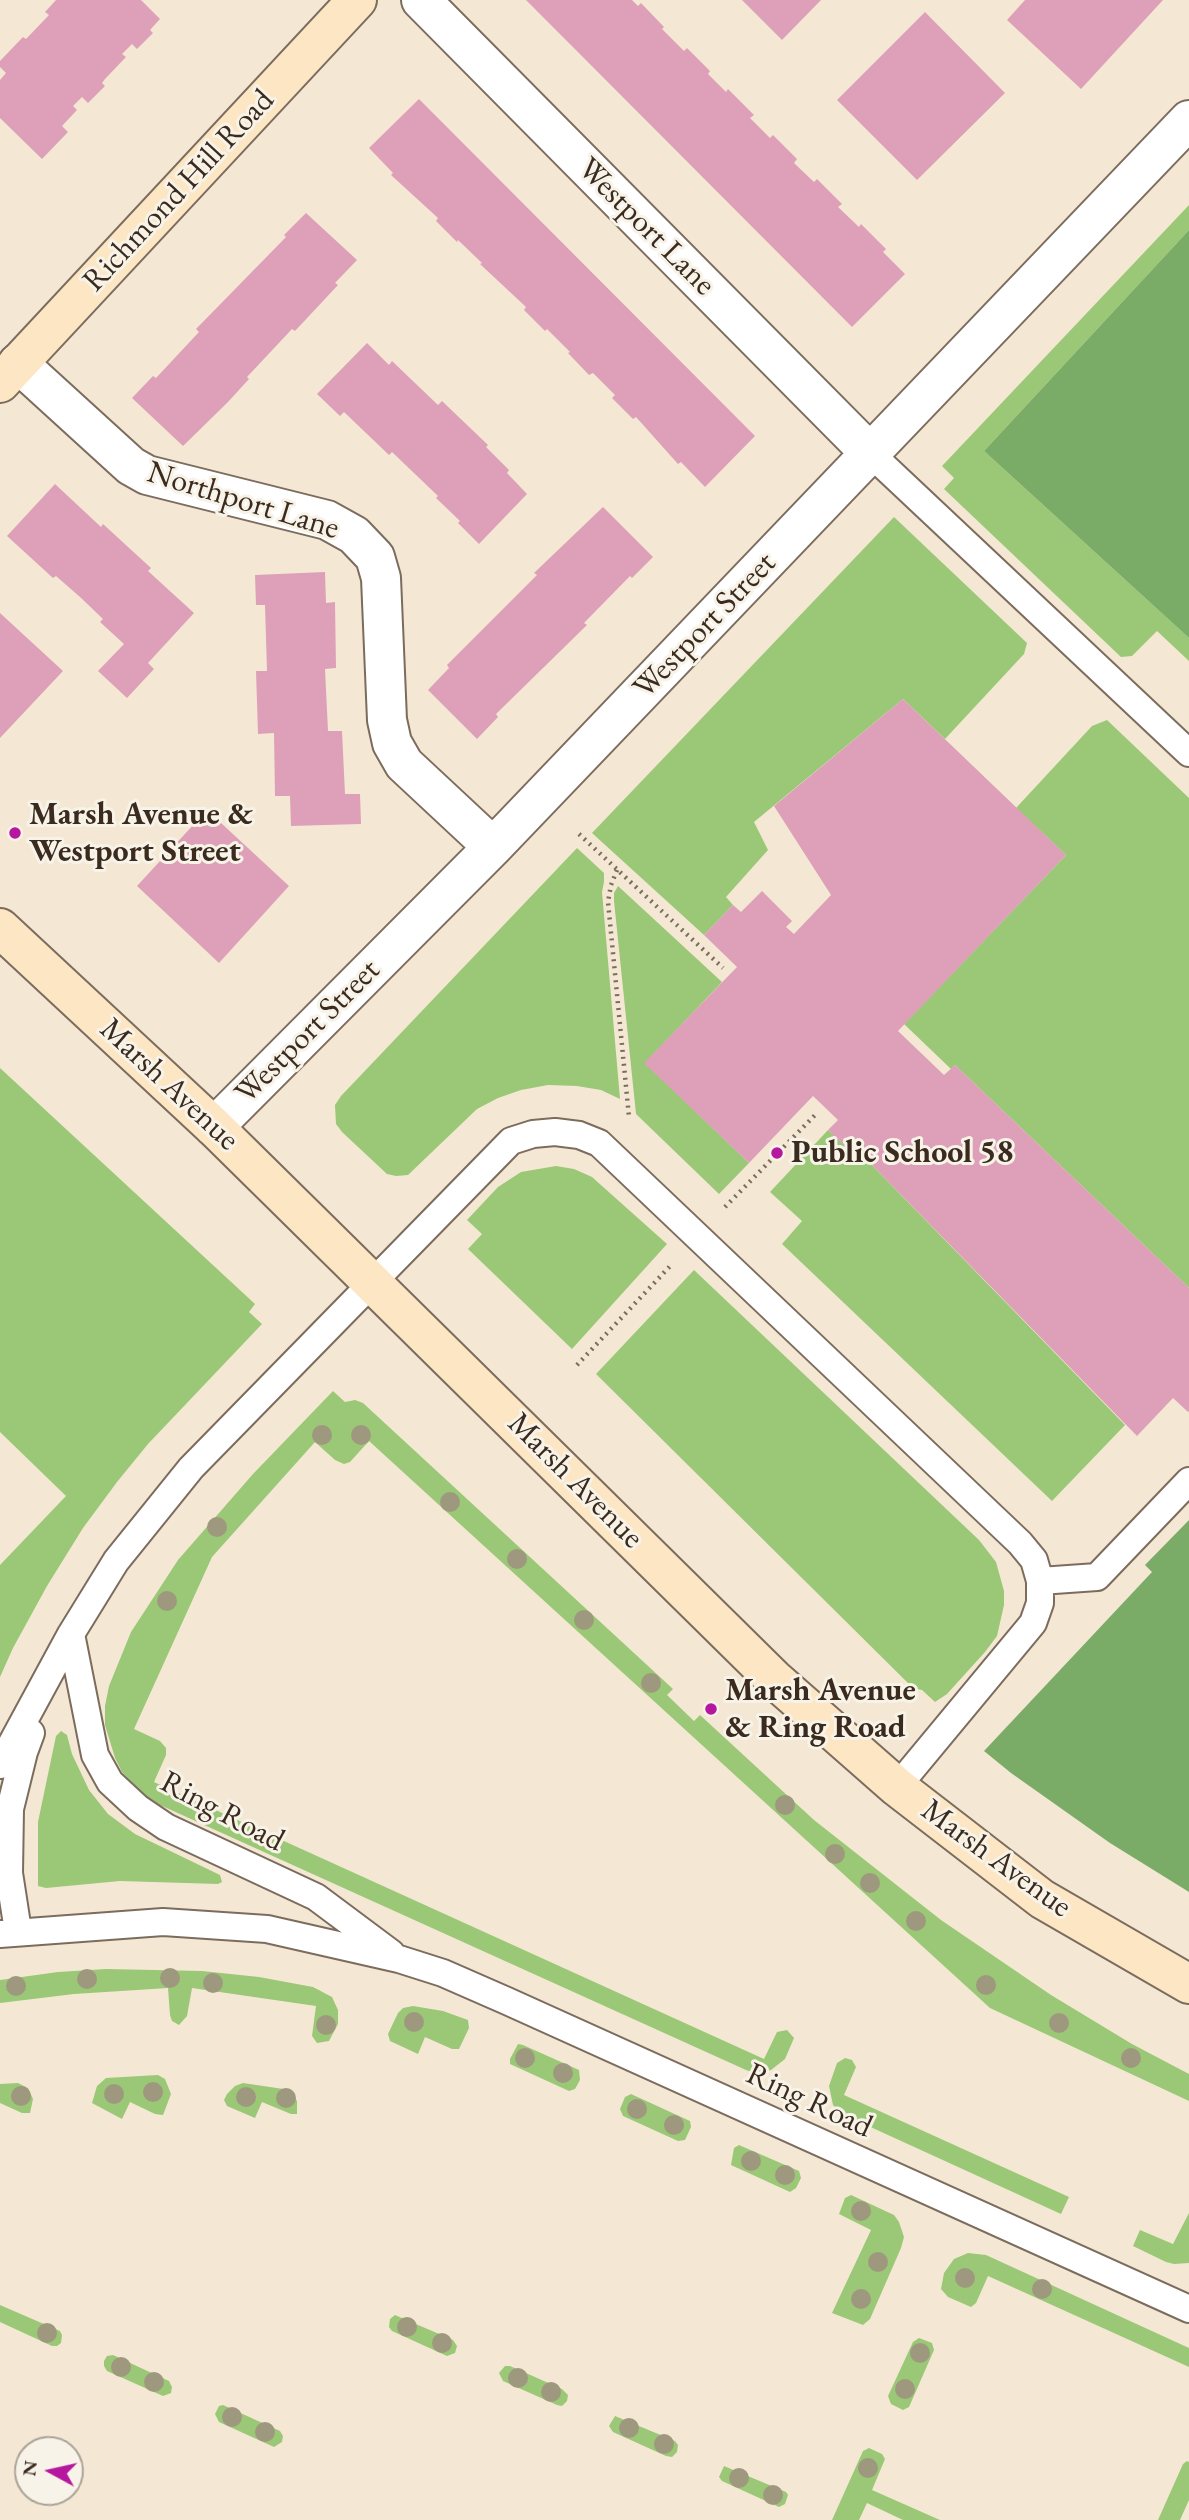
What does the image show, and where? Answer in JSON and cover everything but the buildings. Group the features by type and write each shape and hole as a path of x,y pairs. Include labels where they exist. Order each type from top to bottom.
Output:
{"street":[{"name":"Richmond Hill Road","path":"9,373 357,0"},
{"name":"Westport Lane","path":"421,0 870,454"},
{"name":"Westport Street","path":"214,1127 493,847 1189,120"},
{"name":"Northport Lane","path":"9,373 131,466 147,475 327,520 354,535 375,557 381,578 387,720 392,743 404,764 493,847"},
{"name":"Marsh Avenue","path":"0,928 214,1127 774,1679 897,1787 1042,1899 1189,1984"}],"lane":[{"path":"870,454 1189,753"},
{"name":"Ring Road","path":"0,1765 71,1634 116,1561 191,1468 511,1141 533,1133 579,1135 599,1143 1020,1543 1034,1560 1040,1581"},
{"path":"897,1787 1032,1623 1040,1603 1040,1581 1097,1577 1189,1481"},
{"name":"Ring Road","path":"71,1634 24,1752 10,1809 9,1932 163,1922 267,1929 399,1959 443,1973 1189,2309"},
{"name":"Ring Road","path":"71,1634 95,1755 110,1782 138,1808 166,1827 316,1897 399,1959"}],"path":[{"path":"579,834 723,968"},
{"path":"617,870 608,902 629,1117"},
{"path":"725,1207 817,1113"},
{"path":"577,1365 679,1257"}],"green space":[{"path":"1189,205 1189,230 984,451 1189,638 1189,661 1157,631 1132,656 1121,657 944,489 954,478 942,466"},
{"path":"1189,230 1189,638 984,451"},
{"path":"894,517 1027,643 1024,654 945,739 903,699 754,822 768,850 726,897 733,905 704,935 592,833"},
{"path":"1107,720 1189,798 1189,1288 955,1065 951,1069 904,1024 1066,855 1016,808 1092,726"},
{"path":"577,848 604,873 602,892 620,1099 601,1090 577,1086 548,1085 521,1090 477,1109 408,1175 387,1174 342,1132 336,1124 335,1105"},
{"path":"618,886 722,982 645,1063 749,1163 719,1194 636,1114 614,901"},
{"path":"0,1068 255,1304 249,1312 262,1324 148,1444 117,1482 83,1528 47,1586 0,1677 0,1565 66,1496 0,1432"},
{"path":"828,1130 862,1161 866,1159 1125,1425 1052,1501 782,1244 802,1221 770,1192"},
{"path":"556,1166 574,1169 592,1177 667,1244 572,1349 468,1249 482,1234 467,1220 498,1187 521,1172"},
{"path":"694,1270 979,1540 996,1562 1004,1591 1004,1605 997,1636 947,1694 935,1702 922,1690 913,1688 596,1374"},
{"path":"333,1391 345,1402 355,1400 363,1403 673,1689 667,1695 694,1721 700,1715 814,1820 941,1920 1051,1995 1132,2044 1189,2074 1189,2101 990,2008 369,1441 350,1462 344,1464 335,1460 315,1442 212,1557 134,1729 160,1741 166,1748 166,1755 154,1782 764,2059 777,2032 787,2030 794,2038 785,2059 771,2070 755,2073 746,2070 160,1805 141,1793 122,1772 105,1725 109,1686 131,1632 178,1560 253,1474"},
{"path":"1189,1520 1189,1892 1110,1843 984,1751 1152,1572 1145,1565"},
{"path":"61,1731 67,1735 72,1754 89,1790 108,1814 135,1834 220,1875 222,1882 120,1881 46,1888 38,1886 38,1822 56,1736"},
{"path":"106,1969 202,1971 259,1977 313,1987 332,1997 338,2010 338,2024 329,2041 317,2043 312,2036 316,2006 192,1988 187,2016 179,2025 172,2021 170,2015 168,1988 74,1994 0,2003 0,1980"},
{"path":"413,2006 443,2011 468,2020 469,2028 459,2049 452,2049 425,2037 418,2054 390,2041 388,2034 398,2013 403,2008"},
{"path":"518,2044 579,2070 580,2080 575,2089 569,2091 510,2064"},
{"path":"845,2058 852,2060 856,2067 844,2095 1069,2197 1061,2214 842,2114 833,2105 829,2086 837,2063"},
{"path":"158,2075 165,2079 171,2094 163,2115 130,2102 122,2119 92,2103 97,2086 106,2078"},
{"path":"18,2083 28,2088 33,2099 30,2113 22,2113 0,2103 0,2084"},
{"path":"243,2083 290,2090 297,2101 297,2114 262,2102 255,2118 227,2106 224,2100 227,2094"},
{"path":"631,2094 690,2121 691,2127 685,2140 678,2141 623,2116 620,2109 625,2097"},
{"path":"739,2145 799,2171 801,2178 796,2188 790,2192 731,2165 734,2148"},
{"path":"851,2195 894,2215 904,2237 870,2319 863,2325 832,2313 871,2230 839,2214 845,2198"},
{"path":"1189,2213 1189,2263 1166,2262 1133,2246 1140,2230 1173,2244"},
{"path":"968,2253 986,2255 1189,2348 1189,2367 988,2276 976,2303 971,2307 948,2297 941,2289 944,2273 954,2259"},
{"path":"0,2305 60,2331 61,2343 52,2346 0,2322"},
{"path":"395,2315 453,2340 457,2346 455,2353 447,2356 392,2331 389,2327 390,2319"},
{"path":"919,2338 932,2343 934,2350 909,2407 903,2410 891,2404 888,2396 913,2342"},
{"path":"113,2355 169,2381 171,2393 163,2396 107,2371 104,2361 107,2356"},
{"path":"505,2366 562,2389 568,2395 567,2401 562,2406 557,2405 503,2381 499,2373"},
{"path":"223,2405 280,2431 282,2442 274,2447 219,2422 215,2414 219,2406"},
{"path":"615,2416 675,2441 678,2445 677,2452 672,2457 666,2456 613,2432 609,2426"},
{"path":"869,2448 882,2454 885,2459 872,2490 940,2520 903,2520 867,2503 859,2520 832,2520 863,2451"},
{"path":"1187,2461 1189,2500 1180,2520 1158,2520 1183,2464"},
{"path":"724,2466 786,2492 788,2495 785,2504 779,2507 722,2481 719,2477"}],"place":[{"name":"Marsh Avenue & Westport Street","path":"15,833"},
{"name":"Public School 58","path":"777,1153"},
{"name":"Marsh Avenue & Ring Road","path":"711,1709"}]}
